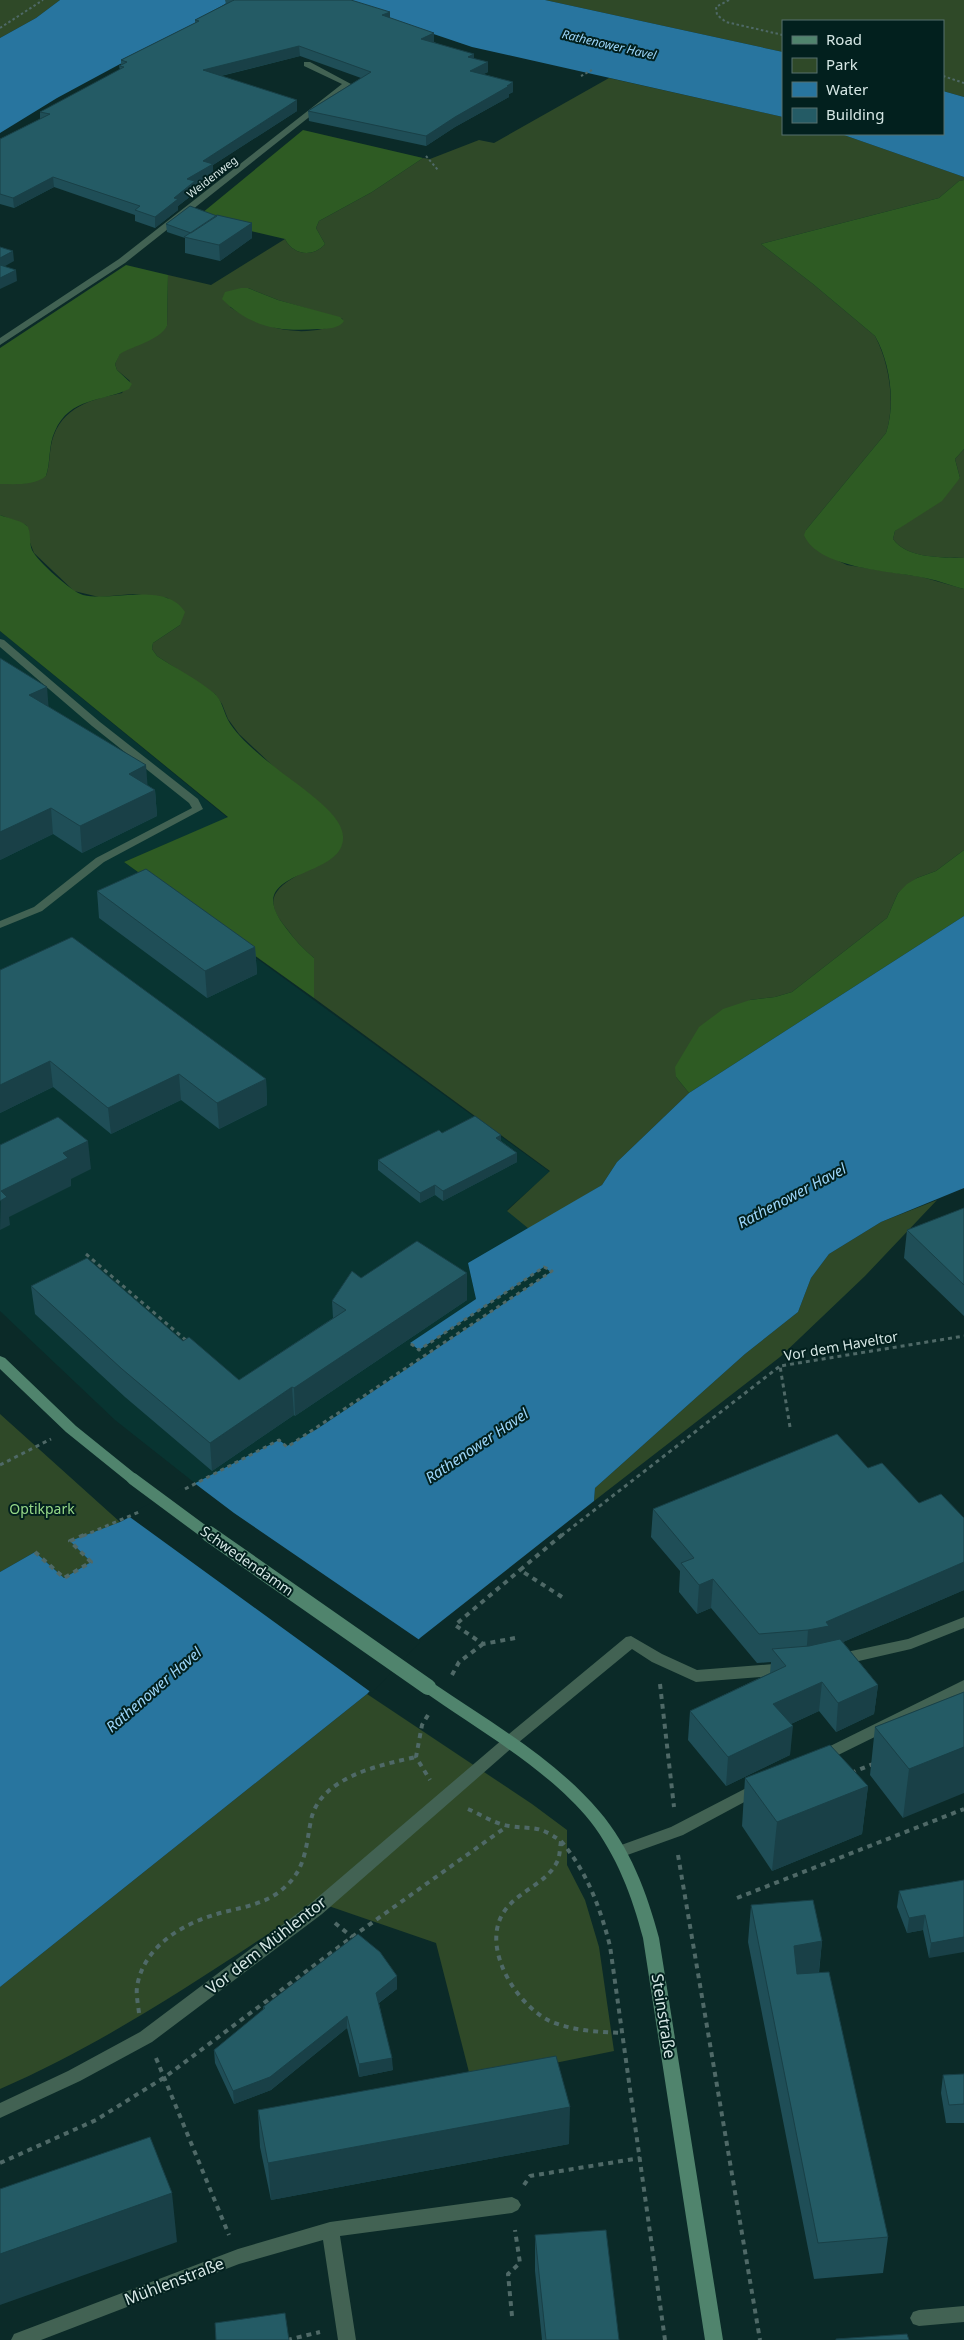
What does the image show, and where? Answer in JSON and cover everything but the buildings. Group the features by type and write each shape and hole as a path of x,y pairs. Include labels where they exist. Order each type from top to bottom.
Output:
{"main road":[{"name":"Schwedendamm","path":"0,1362 64,1423 172,1509 508,1743"},
{"name":"Steinstraße","path":"508,1743 565,1786 604,1829 619,1852 645,1910 652,1938 714,2340"}],"street":[{"name":"Weidenweg","path":"0,342 122,261 347,84 307,64"},
{"path":"0,642 96,724 194,801 198,809 100,860 38,909 0,925"},
{"path":"825,1663 910,1644 964,1622"},
{"name":"Vor dem Mühlentor","path":"0,2111 74,2076 146,2037 316,1909 508,1743 631,1641 657,1658"},
{"path":"657,1658 696,1676 797,1668"},
{"path":"804,1765 964,1686"},
{"path":"619,1852 677,1830 769,1783"},
{"name":"Mühlenstraße","path":"20,2340 238,2257 330,2230 512,2205"},
{"path":"330,2230 346,2333"},
{"path":"919,2318 964,2314"}],"path":[{"path":"0,28 43,0"},
{"path":"729,0 716,7 717,15 726,22 782,35"},
{"path":"581,76 592,70"},
{"path":"944,76 964,83"},
{"path":"426,156 438,170"},
{"path":"86,1254 189,1342"},
{"path":"179,1492 279,1440 287,1447 317,1429 552,1271 544,1267 419,1350 410,1343"},
{"name":"Vor dem Haveltor","path":"790,1427 780,1366 964,1336"},
{"path":"483,1644 455,1625 597,1506 780,1366"},
{"path":"0,1465 36,1446"},
{"path":"35,1552 64,1578 91,1562 70,1541 120,1522 146,1509"},
{"path":"520,1570 562,1597"},
{"path":"460,1662 483,1644 515,1638"},
{"path":"657,1658 677,1830 678,1857 685,1905 697,1959 760,2340"},
{"path":"238,2257 165,2077 146,2037 139,2015 137,1986 144,1967 155,1949 174,1932 199,1919 244,1910 266,1900 287,1886 303,1866 310,1840 311,1818 324,1795 339,1781 366,1769 416,1756"},
{"path":"845,1776 881,1761"},
{"path":"737,1898 964,1809"},
{"path":"0,2163 96,2120 165,2077 352,1937 507,1826"},
{"path":"545,1830 561,1841 573,1854 600,1907 610,1946 665,2340"},
{"path":"561,1841 558,1860 541,1881 514,1898 501,1916 494,1939 501,1962 509,1981 524,2003 546,2020 568,2028 623,2033"},
{"path":"678,1857 686,1851"},
{"path":"329,1918 352,1937"},
{"path":"512,2316 508,2274 520,2262 512,2205 530,2176 640,2158"},
{"path":"287,2340 346,2333"}],"shaded area":[{"path":"0,631 228,818 124,862 550,1172 507,1210 529,1229 468,1263 476,1299 410,1343 419,1350 544,1267 552,1271 317,1429 287,1447 279,1440 196,1484 115,1420 0,1311"}],"green space":[{"path":"0,0 60,0 36,18 0,38"},
{"path":"545,0 964,0 964,97 944,91 944,20 782,20 782,52"},
{"path":"609,78 782,117 782,135 844,135 964,177 964,180 959,181 939,198 761,244 813,284 875,336 884,358 890,383 889,422 886,433 806,530 820,552 847,565 922,577 964,589 964,850 936,871 917,878 898,893 887,918 792,992 775,997 750,1000 676,1077 689,1093 617,1162 602,1185 529,1229 507,1211 550,1171 314,998 314,958 303,948 280,920 274,905 276,893 288,881 298,875 273,766 239,734 228,719 222,704 215,694 157,656 152,649 153,643 180,625 168,598 133,594 99,597 74,591 34,553 29,540 29,530 26,525 0,515 0,484 27,483 46,476 56,429 70,412 89,402 122,393 130,381 117,370 115,364 120,353 167,326 168,275 211,285 285,239 298,251 309,253 315,251 325,244 316,228 319,221 372,192 423,158 430,159 479,140 494,143","holes":["248,288 278,300 343,319 322,329 310,331 286,330 262,324 230,307"]},
{"path":"303,130 423,158 372,192 319,221 316,228 325,244 309,253 298,251 285,239 196,218"},
{"path":"964,180 964,449 955,459 960,478 942,501 895,531 893,539 899,546 916,554 964,558 964,589 925,578 874,570 839,561 823,555 811,546 804,535 806,530 886,433 891,409 890,383 888,370 875,336 813,284 761,244 939,198 959,181"},
{"path":"126,265 168,275 167,326 152,339 120,354 115,364 117,370 132,384 129,389 78,406 61,420 53,436 46,476 30,483 0,484 0,348"},
{"path":"248,288 278,300 340,317 344,321 337,327 326,329 292,330 267,326 244,316 222,299 225,292"},
{"path":"964,449 964,558 925,556 899,546 893,539 895,531 960,478 955,459"},
{"path":"0,515 19,521 28,527 31,547 35,555 55,576 78,593 95,596 152,595 165,597 176,603 185,612 180,625 153,643 152,649 157,656 214,693 221,702 232,727 243,740 316,799 335,817 341,827 343,836 339,850 328,861 283,884 275,894 275,908 286,928 314,958 314,998 124,862 228,817 0,631"},
{"path":"964,850 964,916 689,1093 676,1077 675,1067 699,1027 723,1009 750,1000 775,997 792,992 887,918 898,893 907,884 936,871"},
{"path":"937,1200 865,1276 780,1357 594,1501 595,1488 745,1354 798,1312 811,1278 829,1254 881,1222"},
{"name":"Optikpark","path":"0,1414 120,1522 70,1541 91,1562 64,1578 35,1552 0,1572"},
{"path":"367,1694 532,1804 567,1830 567,1865 585,1900 599,1947 614,2051 471,2080 436,1943 317,1902 201,1978 123,2026 42,2070 0,2089 0,1987"}],"water":[{"path":"60,0 231,0 198,22 57,98 0,133 0,38 36,18"},
{"name":"Rathenower Havel","path":"333,0 545,0 782,52 782,117 472,47"},
{"path":"944,91 964,97 964,177 844,135 944,135"},
{"name":"Rathenower Havel","path":"964,916 964,1188 881,1222 829,1254 811,1278 798,1312 745,1354 595,1488 594,1501 420,1638 367,1694 0,1987 0,1572 35,1552 64,1578 91,1562 70,1541 120,1522 279,1440 287,1446 317,1429 551,1272 544,1267 419,1350 410,1343 476,1299 468,1263 602,1185 617,1162 689,1093"}],"pier":[{"path":"193,1482 234,1513 421,1641 372,1693 127,1515"}]}
